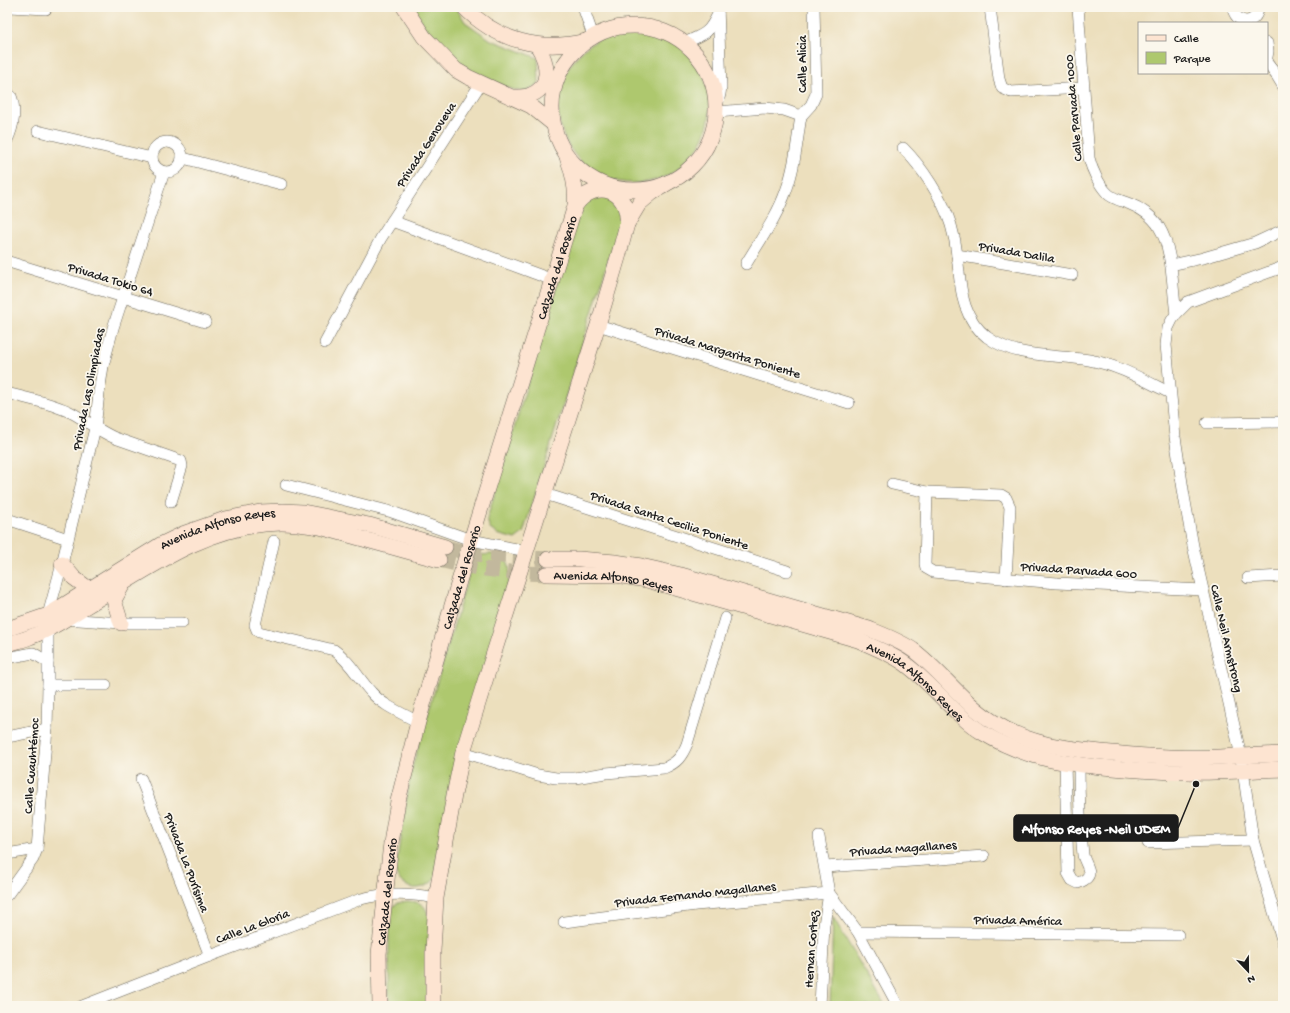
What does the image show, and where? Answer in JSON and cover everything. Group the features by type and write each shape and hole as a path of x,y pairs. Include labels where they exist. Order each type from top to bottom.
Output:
{"street":[{"path":"10,7 46,9"},
{"path":"404,7 424,37 456,70 481,83 515,97 534,108 552,123"},
{"name":"Calzada del Rosario","path":"433,1006 433,951 436,898 463,752 598,325 627,224 639,204 652,193 682,175 694,165 703,154 715,127 717,109 714,89 708,75 694,54 684,44 668,33 650,26 630,25 611,28 590,38 565,45 537,45 508,37 476,18 464,7"},
{"path":"583,7 590,38"},
{"name":"Calle Alicia","path":"801,116 811,105 816,94 814,7"},
{"path":"990,7 999,79 1002,88 1011,92 1083,88"},
{"name":"Calle Parvada 1000","path":"1078,7 1089,158 1092,167 1108,194 1137,206 1158,225 1162,232 1171,265 1176,314"},
{"path":"1233,7 1234,14 1242,22 1250,20 1258,15"},
{"path":"719,9 721,87 717,109 779,109 801,116 795,156 786,193 778,210 746,264"},
{"path":"684,44 707,33 712,26 719,9"},
{"name":"Calzada del Rosario","path":"590,38 574,53 563,68 555,86 552,104 552,123 559,144 567,156 588,175 614,185 627,188 641,188 669,182"},
{"path":"515,97 528,96 535,92 542,86 546,78 546,66 543,55 537,45"},
{"path":"1268,64 1283,86"},
{"name":"Privada Genoveva","path":"325,343 362,272 392,221 481,83"},
{"path":"7,140 14,114 14,107 9,95"},
{"path":"38,131 152,158"},
{"path":"170,142 181,150 183,158 180,166 173,172 164,172 156,167 152,158 154,149 157,146 161,143 170,142"},
{"path":"904,148 915,160 926,176 943,205 950,223 957,255 959,280 964,303 973,323 987,336 1000,345 1012,350 1025,353 1090,360 1115,367 1170,393"},
{"name":"Calzada del Rosario","path":"380,1006 379,954 391,843 398,801 418,722 471,540 575,206 575,184 567,156"},
{"path":"183,158 281,184"},
{"name":"Privada Las Olimpiadas","path":"48,622 95,428 103,366 123,296 164,172"},
{"path":"575,206 581,197 590,192 600,190 610,191 625,204 628,214 627,224"},
{"path":"392,221 553,280"},
{"path":"1171,265 1255,243 1283,230"},
{"name":"Privada Dalila","path":"957,255 1072,275"},
{"name":"Privada Tokio 64","path":"9,262 205,322"},
{"path":"1176,314 1188,302 1283,267"},
{"name":"Calle Neil Armstrong","path":"1176,314 1168,328 1166,335 1170,393 1184,496 1203,590 1242,763 1254,840 1282,939"},
{"name":"Privada Margarita Poniente","path":"598,325 849,403"},
{"path":"7,393 71,413 115,438 180,461 182,466 171,502"},
{"path":"1207,423 1283,422"},
{"name":"Privada Parvada 600","path":"892,484 927,492 1001,495 1006,498 1010,507 1006,579 1107,586 1203,590"},
{"path":"286,485 392,512 471,540 527,551"},
{"path":"927,492 926,568 933,572 1006,579"},
{"name":"Privada Santa Cecilia Poniente","path":"545,494 787,571"},
{"name":"Avenida Alfonso Reyes","path":"7,644 26,631 48,622 65,619 158,561 191,544 229,530 281,523 320,527 442,554 369,525 303,512 260,512 225,519 160,545 89,589 48,622"},
{"path":"7,519 68,539"},
{"path":"274,541 255,628 259,632 334,650 342,656 377,698 418,722"},
{"name":"Avenida Alfonso Reyes","path":"1283,754 1242,763 1186,772 1133,770 1048,760 1026,754 1006,746 982,732 961,715 921,676 903,662 858,640 647,580 547,567 579,559 641,566 681,575 869,629 912,649 991,721 1030,740 1043,744 1073,749 1242,763 1283,769"},
{"path":"62,564 74,578 89,589"},
{"path":"1248,578 1283,576"},
{"path":"121,623 114,600 125,582"},
{"path":"463,752 538,775 556,778 575,778 606,773 664,768 672,765 679,759 687,744 725,618"},
{"path":"65,619 121,623 182,623"},
{"name":"Calle Cuauhtémoc","path":"7,895 33,859 37,848 47,729 48,622"},
{"name":"Avenida Alfonso Reyes","path":"7,629 26,631"},
{"path":"7,658 33,653 48,662"},
{"path":"48,685 106,685"},
{"path":"7,737 47,729"},
{"path":"1072,764 1079,780 1083,857 1089,871 1089,875 1086,879 1078,883 1069,877 1068,873 1072,764"},
{"name":"Privada La Purísima","path":"141,779 210,956"},
{"path":"819,837 829,893 858,932 898,1006"},
{"path":"1148,843 1254,840"},
{"path":"7,854 37,848"},
{"name":"Privada Magallanes","path":"825,867 984,856"},
{"name":"Privada Fernando Magallanes","path":"564,922 696,905 829,893"},
{"name":"Hernan Cortez","path":"820,1006 824,925 829,893"},
{"name":"Calle La Gloria","path":"90,1005 210,956 345,905 374,896 386,894 405,894 436,898"},
{"name":"Privada América","path":"858,932 1116,936 1178,935"}],"green space":[{"path":"413,7 456,7 465,22 491,40 538,58 539,84 523,92 504,87 471,72 445,52 433,39"},
{"path":"627,31 641,31 656,34 670,40 688,53 701,71 707,85 710,107 707,129 701,143 688,161 670,174 656,180 641,183 627,183 612,180 598,174 586,166 575,155 567,143 561,129 558,114 558,100 561,85 567,71 575,59 586,48 598,40 612,34"},
{"path":"594,195 613,199 620,212 620,223 523,533 515,539 497,534 490,529 487,519 581,204"},
{"path":"491,554 505,559 509,565 509,580 435,879 424,886 413,888 403,883 395,872 411,771 473,560 480,555"},
{"path":"407,901 421,904 427,912 430,922 430,1006 389,1006 390,909 398,903"},
{"path":"833,917 885,1006 830,1006"}],"tunnel":[{"path":"445,547 472,554 548,559"},
{"path":"439,560 492,570 546,574"}],"place":[{"name":"Alfonso Reyes -Neil UDEM","path":"1196,784"}]}
